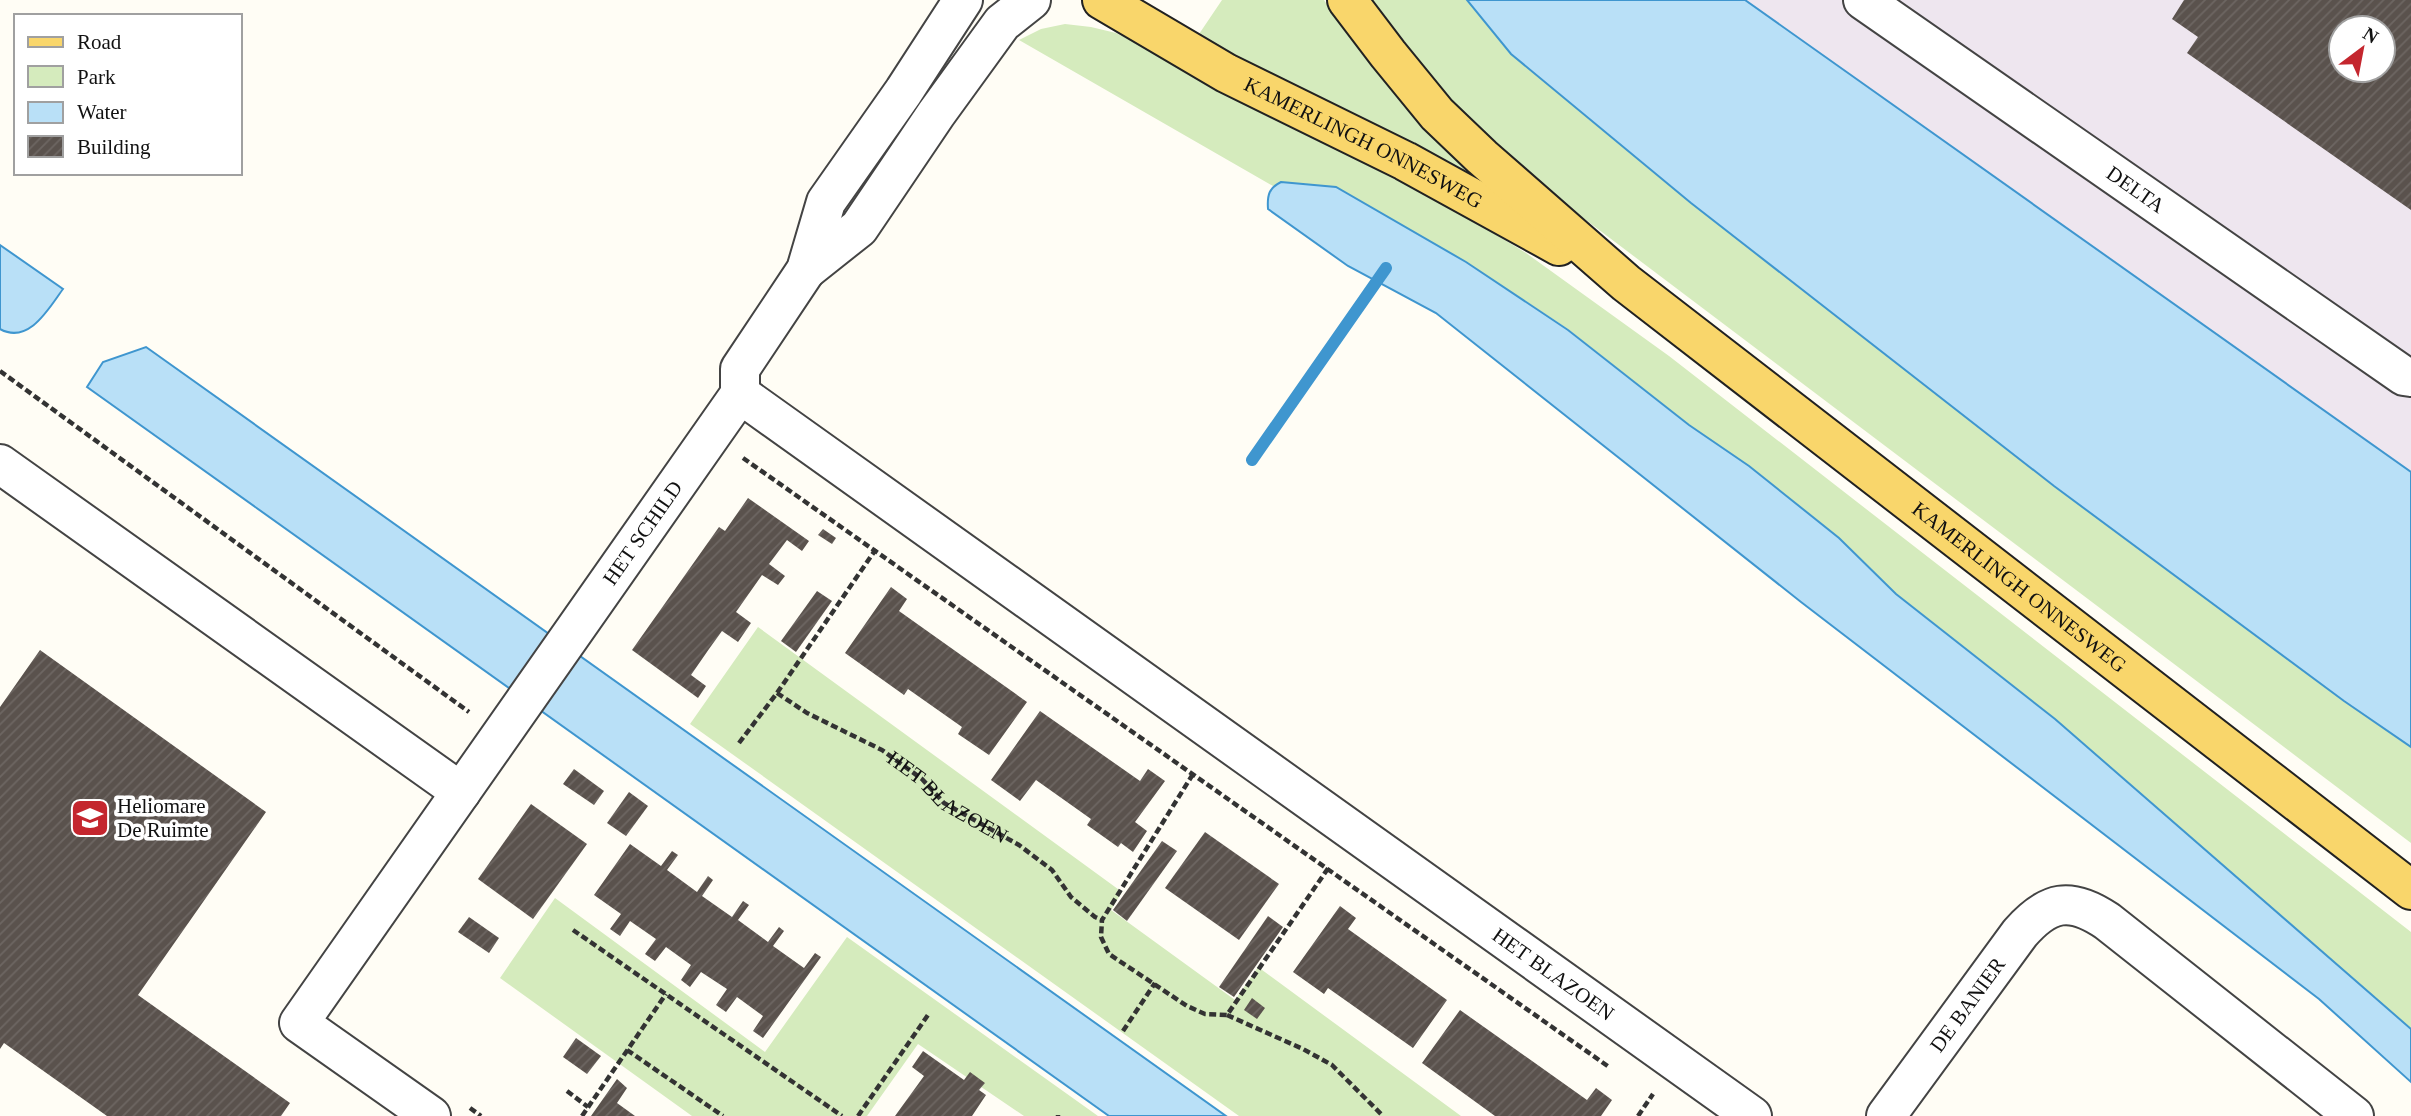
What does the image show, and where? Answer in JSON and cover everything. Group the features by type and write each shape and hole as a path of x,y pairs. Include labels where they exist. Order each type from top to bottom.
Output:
{"main road":[{"name":"KAMERLINGH ONNESWEG","path":"1102,0 1226,74 1405,161 1626,284"},
{"name":"KAMERLINGH ONNESWEG","path":"1347,0 1437,114 1626,284 2411,890"}],"street":[{"name":"HET SCHILD","path":"431,1116 299,1023 740,394 740,369 806,270 826,202 904,91 963,0"},
{"name":"HET SCHILD","path":"806,270 859,228 1002,23 1031,0"},
{"name":"DELTA","path":"1863,0 2404,376 2411,377"},
{"name":"HET BLAZOEN","path":"740,394 1752,1116"},
{"path":"5,478 461,792"},
{"name":"DE BANIER","path":"1886,1116 2020,933 2035,916 2060,905 2077,905 2093,911 2354,1116"}],"path":[{"path":"0,372 507,726"},
{"path":"736,453 1618,1074"},
{"path":"739,743 777,693 903,510"},
{"name":"HET BLAZOEN","path":"777,693 807,713 882,750 922,779 944,803 1019,845 1052,870 1071,897 1102,920"},
{"path":"1218,735 1102,920 1101,937 1109,954 1187,1006 1205,1014 1227,1015 1332,1065 1383,1116"},
{"path":"1227,1015 1354,831"},
{"path":"573,930 842,1116"},
{"path":"1123,1031 1155,983"},
{"path":"582,1116 666,994"},
{"path":"858,1116 928,1015"},
{"path":"627,1050 723,1116"},
{"path":"1640,1089 1660,1103"},
{"path":"567,1091 588,1107"}],"shaded area":[{"path":"1573,0 2411,0 2411,622"}],"green space":[{"path":"1222,0 1324,0 1346,33 1390,87 1477,170 1474,178 1195,40"},
{"path":"1363,0 1467,0 1511,54 1691,203 2054,486 2344,701 2411,747 2411,843 1578,214 1467,118 1407,55"},
{"path":"1065,24 1116,33 1400,176 1526,253 1669,356 2411,932 2411,1029 2055,719 1896,594 1839,538 1749,466 1689,425 1568,329 1466,262 1336,187 1282,182 1273,186 1019,40 1041,29"},
{"path":"758,627 1122,892 1111,910 1235,1000 1258,967 1461,1116 1239,1116 690,724"},
{"path":"555,898 765,1052 847,937 1098,1116 1024,1116 918,1044 867,1116 692,1116 500,978"}],"water":[{"path":"1467,0 1745,0 2411,472 2411,747 2344,701 2054,486 1691,203 1511,54"},
{"path":"1281,182 1336,187 1466,262 1568,330 1689,425 1749,466 1839,538 1896,594 2055,719 2411,1029 2411,1082 2319,999 1801,602 1436,313 1348,266 1268,209 1270,192"},
{"path":"0,245 63,289 37,322 20,332 10,333 0,329"},
{"path":"146,347 1226,1116 1109,1116 87,387 103,362"}],"building":[{"path":"2184,0 2411,0 2411,210 2187,53 2198,37 2172,19"},
{"path":"748,498 809,541 802,551 787,540 769,564 785,576 778,585 762,575 736,612 751,623 738,642 722,631 709,649 691,675 706,686 698,698 632,650 719,527 725,531"},
{"path":"823,529 836,538 832,544 818,535"},
{"path":"891,587 907,599 899,611 1027,702 989,755 958,734 962,727 908,689 904,695 845,653"},
{"path":"817,591 832,601 796,652 781,641"},
{"path":"40,650 266,812 138,995 290,1103 281,1116 107,1116 4,1043 0,1049 0,707"},
{"path":"1040,711 1140,781 1148,769 1165,781 1135,822 1147,831 1133,852 1121,843 1118,847 1087,825 1091,819 1036,780 1020,801 991,780"},
{"path":"574,769 604,791 594,805 563,784"},
{"path":"629,792 648,806 626,836 607,823"},
{"path":"531,804 587,844 533,919 478,879"},
{"path":"1205,832 1279,884 1239,940 1165,888"},
{"path":"1162,841 1177,851 1127,921 1113,910"},
{"path":"630,844 661,866 672,851 678,855 667,870 697,892 708,876 713,880 702,896 732,917 743,901 749,905 738,920 768,942 779,927 784,931 773,946 804,968 815,953 821,957 763,1038 753,1031 763,1016 737,997 726,1012 716,1005 727,989 701,972 690,987 681,980 691,965 666,947 655,961 645,954 656,939 630,921 620,936 610,929 621,914 594,895"},
{"path":"1340,906 1356,918 1348,929 1447,1000 1413,1048 1328,988 1324,994 1293,972"},
{"path":"1268,916 1283,927 1234,997 1219,987"},
{"path":"469,917 499,938 489,953 458,932"},
{"path":"1252,998 1265,1008 1257,1019 1244,1010"},
{"path":"1460,1010 1587,1100 1596,1088 1612,1100 1601,1116 1495,1116 1422,1063"},
{"path":"576,1038 601,1056 587,1074 563,1057"},
{"path":"923,1051 964,1080 970,1072 985,1083 979,1090 986,1095 972,1116 895,1116 924,1076 912,1067"},
{"path":"617,1079 627,1088 617,1103 635,1116 591,1116"}],"waterway":[{"path":"1252,460 1386,268"}],"place":[{"name":"Heliomare De Ruimte","path":"90,818"}]}
